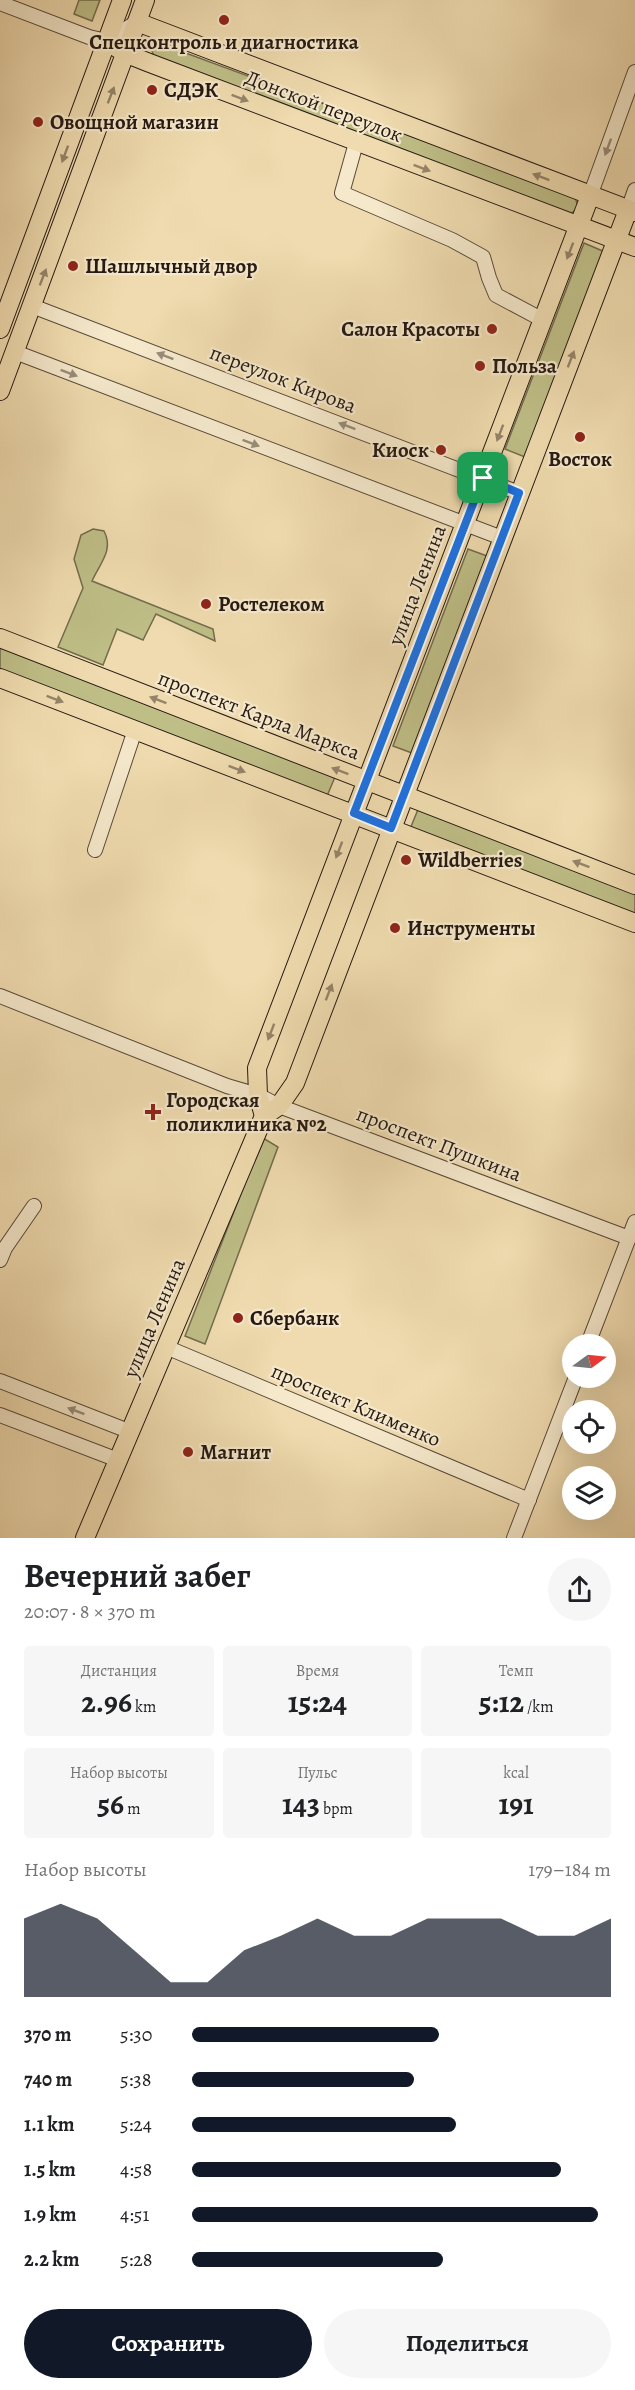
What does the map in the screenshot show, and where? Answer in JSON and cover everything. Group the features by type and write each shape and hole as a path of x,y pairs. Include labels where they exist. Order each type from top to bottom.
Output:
{"main road":[{"path":"0,329 5,299 122,0"},
{"path":"0,391 127,54 145,0"},
{"name":"Донской переулок","path":"138,22 631,211"},
{"name":"Донской переулок","path":"106,41 127,54 356,143 635,247"},
{"name":"улица Ленина","path":"272,1111 258,1095 257,1068 590,196"},
{"name":"улица Ленина","path":"85,1538 166,1347 272,1111 295,1083 616,240 631,211"},
{"name":"проспект Карла Маркса","path":"0,638 635,885"},
{"path":"0,678 635,923"}],"street":[{"name":"Донской переулок","path":"0,3 89,38 106,41"},
{"path":"106,41 138,22"},
{"name":"улица Ленина","path":"590,196 635,72"},
{"path":"356,143 342,194 452,240 483,257 496,296 543,320"},
{"name":"улица Ленина","path":"631,211 635,190"},
{"name":"переулок Кирова","path":"32,306 519,493"},
{"path":"15,352 502,538"},
{"path":"95,850 135,730"},
{"path":"0,996 227,1086 258,1095"},
{"name":"проспект Пушкина","path":"272,1111 629,1238"},
{"path":"0,1260 5,1248 34,1206"},
{"path":"592,1334 635,1222"},
{"name":"проспект Клименко","path":"166,1347 529,1500"},
{"path":"0,1381 130,1431"},
{"path":"514,1538 572,1388"},
{"path":"0,1416 118,1460"}],"shaded area":[{"path":"79,0 100,0 92,21 74,14"},
{"path":"156,42 570,195 576,200 578,207 572,213 561,214 155,58 150,47"},
{"path":"584,243 605,252 525,457 505,449"},
{"path":"93,529 104,531 107,538 107,550 92,581 213,629 215,641 156,614 143,640 117,629 103,665 58,647 83,588 74,559 81,535"},
{"path":"468,549 487,556 412,753 393,746"},
{"path":"0,648 335,777 327,796 0,669"},
{"path":"419,807 635,891 635,919 410,829"},
{"path":"263,1138 278,1147 205,1344 185,1336"}],"place":[{"name":"Спецконтроль и диагностика","path":"224,20"},
{"name":"СДЭК","path":"152,90"},
{"name":"Овощной магазин","path":"38,122"},
{"name":"Шашлычный двор","path":"73,266"},
{"name":"Салон Красоты","path":"492,329"},
{"name":"Польза","path":"480,366"},
{"name":"Восток","path":"580,437"},
{"name":"Киоск","path":"441,450"},
{"name":"Ростелеком","path":"206,604"},
{"name":"Wildberries","path":"406,860"},
{"name":"Инструменты","path":"395,928"},
{"name":"Городская поликлиника №2","path":"153,1112"},
{"name":"Сбербанк","path":"238,1318"},
{"name":"Магнит","path":"188,1452"}],"route":[{"path":"483,478 519,493 391,828 354,813 483,478"}]}
